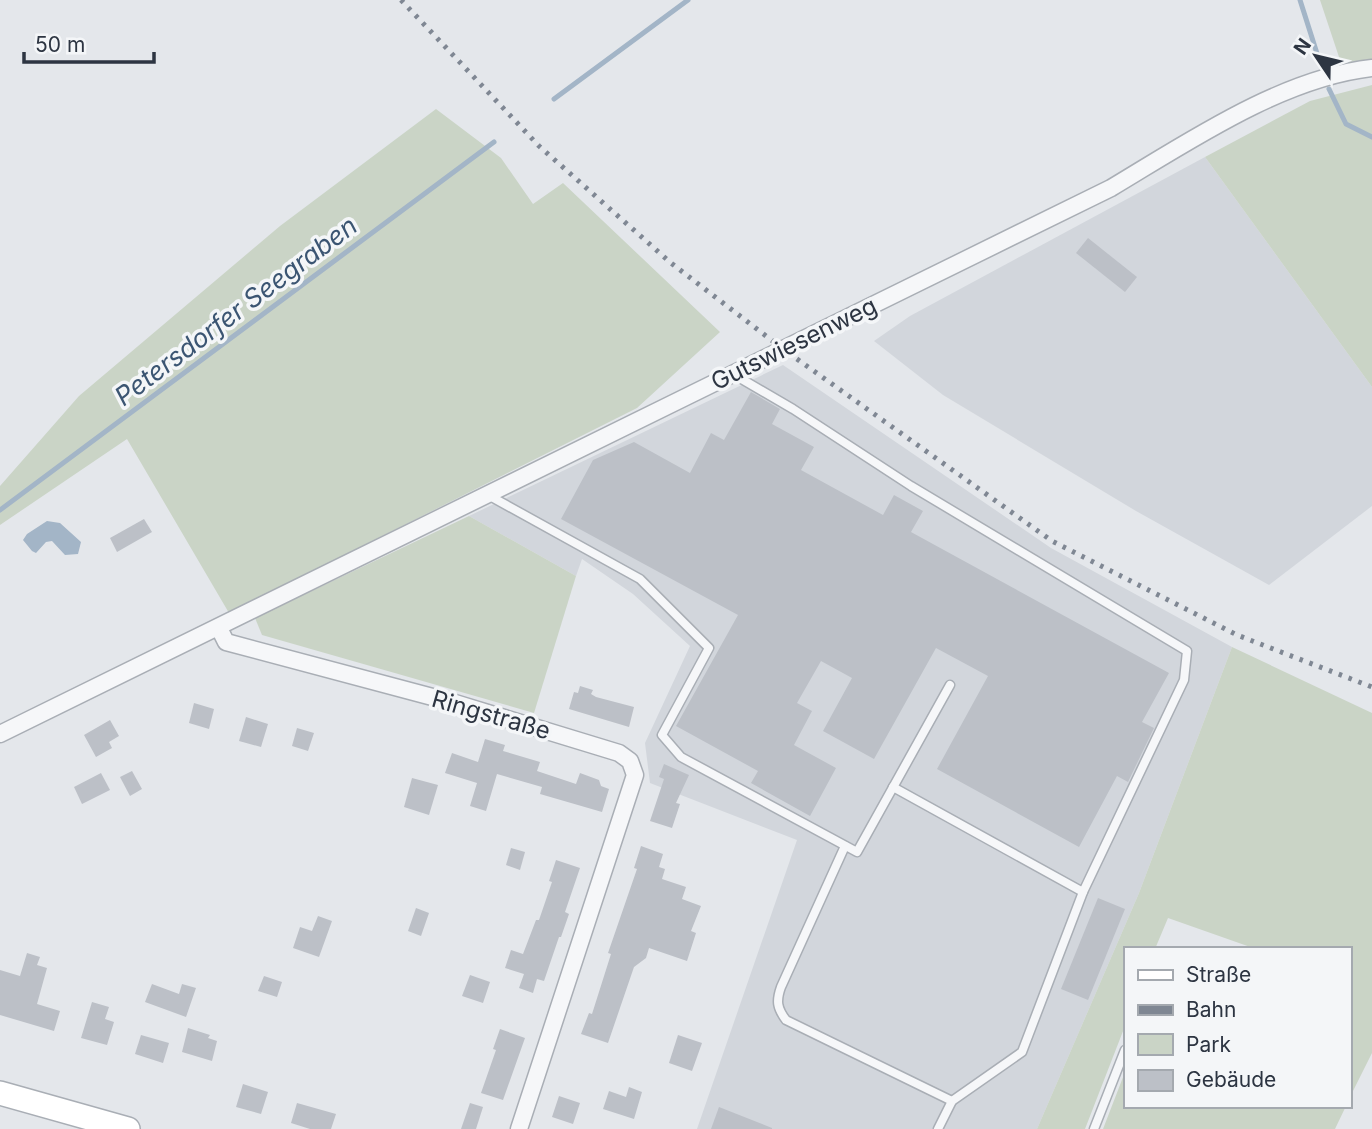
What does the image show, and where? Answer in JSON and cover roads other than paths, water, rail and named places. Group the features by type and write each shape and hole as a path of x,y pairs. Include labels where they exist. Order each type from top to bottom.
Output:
{"main road":[{"path":"0,1093 128,1129"}],"street":[{"name":"Gutswiesenweg","path":"219,628 1111,188 1203,133 1295,88 1354,70 1372,68"},
{"path":"0,734 219,628"},
{"name":"Ringstraße","path":"219,628 226,642 455,703 619,753 630,761 635,775 519,1129"}],"lane":[{"path":"733,374 793,409 911,486 1187,651 1184,681 1083,892 1023,1052 952,1101 938,1129"},
{"path":"488,495 640,579 709,648 662,736 681,757 857,852 950,685"},
{"path":"893,787 1083,892"},
{"path":"845,846 781,987 776,1000 778,1010 786,1020 952,1101"},
{"path":"1094,1129 1124,1053"}],"water":[{"path":"47,521 60,523 81,542 78,554 65,555 52,541 46,542 36,553 32,551 23,540 27,534"}],"waterway":[{"name":"Petersdorfer Seegraben","path":"554,99 688,0"},
{"name":"Petersdorfer Seegraben","path":"1300,0 1321,66"},
{"name":"Petersdorfer Seegraben","path":"1329,89 1346,124 1372,137"},
{"name":"Petersdorfer Seegraben","path":"0,510 494,142"}],"railway":[{"path":"401,0 539,146 671,263 783,349 1052,541 1237,635 1372,687"}]}
